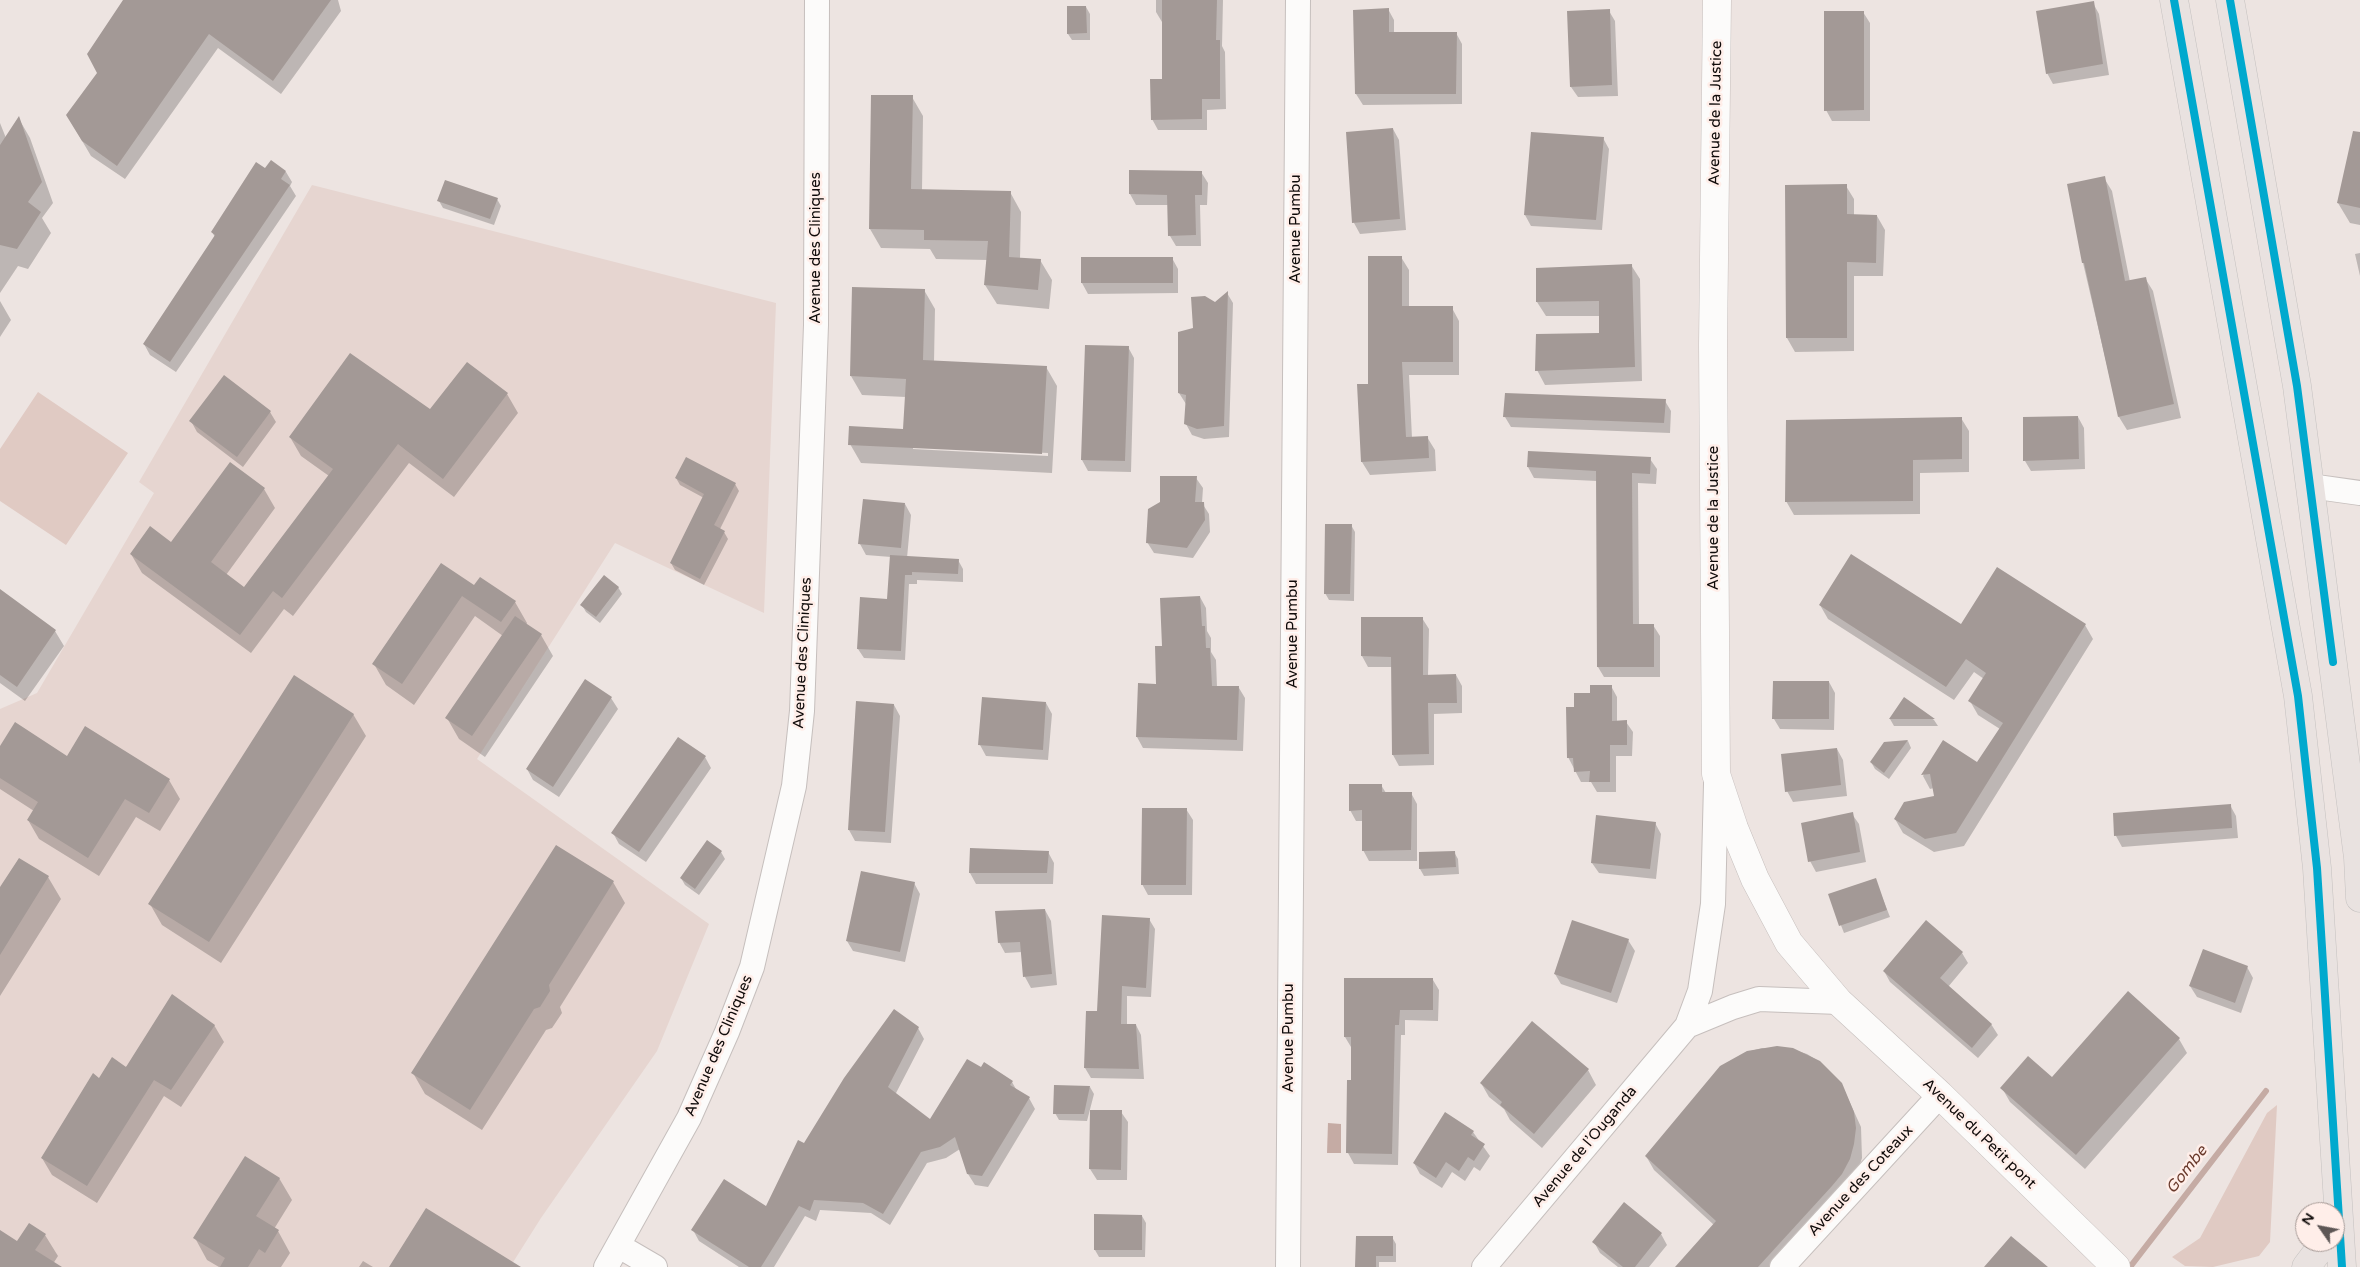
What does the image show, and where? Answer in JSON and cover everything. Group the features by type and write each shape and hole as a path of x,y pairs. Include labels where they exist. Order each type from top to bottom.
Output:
{"main road":[{"name":"Avenue de la Justice","path":"1717,0 1713,453 1716,774 1734,828 1771,913 1789,943 1839,1002"},
{"path":"2174,0 2298,696 2360,1267"},
{"path":"2230,0 2272,232 2297,386 2359,865 2360,898"},
{"path":"2317,868 2336,1202"},
{"name":"Avenue du Petit pont","path":"1839,1002 1940,1095 2111,1262"},
{"path":"2306,1267 2317,1252"},
{"path":"2341,1252 2342,1267"}],"street":[{"name":"Avenue des Cliniques","path":"606,1267 689,1118 727,1032 752,967 794,786 802,711 816,325 817,0"},
{"name":"Avenue Pumbu","path":"1288,1267 1298,0"},
{"path":"2310,486 2360,493"},
{"name":"Avenue de l’Ouganda","path":"1484,1267 1687,1026 1700,991 1713,904 1716,774"},
{"name":"Avenue de l’Ouganda","path":"1687,1026 1733,1007 1760,999 1839,1002"},
{"name":"Avenue des Coteaux","path":"1782,1267 1940,1095"},
{"path":"619,1246 655,1267"}],"shaded area":[{"path":"312,185 776,303 764,613 615,543 477,759 709,924 657,1051 541,1218 510,1267 0,1267 0,709 37,693 154,493 139,482"},
{"path":"38,392 128,453 66,545 0,501 0,449"},
{"path":"2277,1105 2270,1242 2259,1256 2213,1267 2185,1266 2172,1257 2200,1238 2267,1113"},
{"path":"1328,1123 1341,1124 1341,1153 1327,1153"}],"building":[{"path":"123,0 331,0 273,81 209,34 117,166 82,141 66,115 97,73 87,54"},
{"path":"1162,0 1217,0 1216,40 1220,40 1220,99 1202,99 1202,119 1151,120 1150,79 1162,79"},
{"path":"2094,1 2103,64 2046,74 2036,11"},
{"path":"1067,6 1086,6 1087,33 1067,34"},
{"path":"1389,8 1389,32 1457,32 1456,94 1355,94 1353,10"},
{"path":"1610,9 1612,85 1570,87 1567,11"},
{"path":"1824,11 1864,11 1864,110 1824,111"},
{"path":"871,95 913,95 911,189 1011,191 1009,257 1041,259 1038,290 984,285 988,241 924,240 924,230 869,229"},
{"path":"19,116 42,182 28,202 41,212 17,249 0,245 0,145"},
{"path":"1393,128 1400,219 1352,223 1346,132"},
{"path":"2353,131 2360,132 2360,208 2337,203"},
{"path":"1531,132 1604,137 1596,220 1524,215"},
{"path":"271,160 286,171 281,179 290,185 170,362 143,344 215,235 211,232 256,162 265,168"},
{"path":"1129,170 1202,171 1202,195 1195,195 1196,235 1168,236 1167,195 1129,194"},
{"path":"2105,176 2125,281 2146,277 2174,404 2118,417 2084,263 2082,263 2067,184"},
{"path":"445,180 498,198 490,219 437,201"},
{"path":"1847,184 1847,214 1877,215 1876,263 1847,262 1847,338 1786,338 1785,185"},
{"path":"1368,256 1402,256 1402,306 1453,306 1453,362 1402,362 1406,437 1428,436 1429,458 1361,462 1357,384 1368,384"},
{"path":"1081,257 1173,257 1173,283 1081,283"},
{"path":"1632,264 1635,367 1535,371 1536,334 1599,333 1599,301 1536,302 1536,268"},
{"path":"852,287 925,289 923,360 1047,366 1042,454 848,445 849,426 903,429 906,379 850,376"},
{"path":"1228,291 1224,426 1197,429 1184,424 1186,395 1178,393 1178,332 1193,328 1191,297 1205,296 1215,302"},
{"path":"1085,345 1129,346 1125,461 1081,460"},
{"path":"350,353 430,409 467,362 508,393 443,479 398,444 282,598 273,591 240,635 130,554 150,526 171,542 230,462 265,488 211,562 244,587 333,469 289,437"},
{"path":"224,375 271,411 237,457 189,421"},
{"path":"1505,393 1666,399 1664,423 1503,417"},
{"path":"2078,416 2079,459 2023,461 2023,417"},
{"path":"1962,417 1962,459 1913,460 1913,501 1785,502 1786,420"},
{"path":"1528,451 1651,457 1650,474 1632,473 1633,624 1654,624 1654,667 1597,667 1596,471 1527,467"},
{"path":"686,457 736,483 714,525 725,531 700,579 670,563 704,494 675,478"},
{"path":"1160,476 1197,476 1195,502 1204,502 1205,520 1187,548 1146,543 1148,509 1160,502"},
{"path":"863,499 905,503 901,548 858,544"},
{"path":"1325,524 1352,524 1350,594 1324,594"},
{"path":"1851,554 1961,624 1997,567 2086,624 1956,833 1925,839 1894,819 1904,802 1934,796 1930,774 1921,775 1943,740 1977,762 2003,723 1968,701 1986,673 1966,659 1946,687 1819,605"},
{"path":"890,555 959,559 958,574 912,572 912,575 905,575 901,651 857,649 860,597 887,599"},
{"path":"441,563 474,585 480,577 516,601 501,622 462,596 402,684 372,664"},
{"path":"604,575 619,587 596,617 580,605"},
{"path":"0,589 56,630 17,687 0,675"},
{"path":"1200,596 1202,626 1205,626 1206,648 1210,648 1212,686 1239,686 1237,740 1136,737 1138,683 1156,684 1155,646 1162,646 1160,598"},
{"path":"515,616 542,634 472,736 445,718"},
{"path":"1361,617 1423,617 1423,675 1456,674 1457,703 1428,703 1429,754 1392,755 1391,657 1361,656"},
{"path":"294,675 354,714 209,942 148,904"},
{"path":"585,679 612,697 553,787 526,769"},
{"path":"1773,681 1829,681 1829,719 1772,719"},
{"path":"1590,685 1612,685 1612,721 1627,720 1627,745 1610,745 1610,782 1589,782 1590,771 1574,772 1573,758 1567,758 1566,707 1574,707 1574,693 1590,693"},
{"path":"982,697 1046,702 1043,750 978,745"},
{"path":"1904,697 1935,719 1889,719"},
{"path":"856,701 894,704 885,832 848,830"},
{"path":"15,722 67,756 85,726 170,779 149,813 125,799 88,858 27,820 38,802 0,778 0,746"},
{"path":"678,737 706,756 639,852 611,833"},
{"path":"1908,740 1884,773 1870,762 1884,742"},
{"path":"1837,748 1841,785 1785,792 1781,754"},
{"path":"1349,784 1382,784 1382,792 1412,792 1411,850 1362,851 1362,810 1349,811"},
{"path":"2231,804 2232,828 2114,836 2113,813"},
{"path":"1142,808 1187,808 1186,885 1141,885"},
{"path":"1853,812 1860,852 1808,862 1801,823"},
{"path":"1596,815 1656,822 1650,869 1591,863"},
{"path":"707,840 722,851 695,889 680,878"},
{"path":"556,845 614,881 549,985 550,991 540,1007 534,1009 470,1110 411,1073"},
{"path":"970,848 1049,851 1047,873 969,873"},
{"path":"1455,851 1456,867 1419,869 1419,852"},
{"path":"19,858 49,876 0,955 0,887"},
{"path":"861,871 915,882 900,952 846,941"},
{"path":"1876,878 1887,910 1839,926 1828,894"},
{"path":"1045,909 1052,974 1023,977 1020,942 998,943 995,911"},
{"path":"1102,915 1150,918 1146,988 1122,986 1121,1024 1136,1024 1139,1069 1084,1068 1086,1011 1097,1011"},
{"path":"1572,920 1629,939 1611,993 1554,974"},
{"path":"1926,920 1963,952 1940,978 1992,1024 1972,1048 1883,971"},
{"path":"2203,949 2248,966 2235,1003 2189,986"},
{"path":"1344,978 1433,978 1433,1010 1400,1010 1399,1025 1395,1025 1392,1154 1346,1153 1347,1080 1351,1080 1351,1037 1344,1037"},
{"path":"2128,991 2180,1038 2076,1155 2000,1088 2028,1056 2052,1077"},
{"path":"172,994 215,1025 171,1090 154,1080 87,1186 41,1158 93,1073 99,1078 112,1057 126,1067"},
{"path":"894,1009 919,1027 888,1087 930,1119 967,1059 981,1067 984,1062 1013,1081 1010,1085 1030,1097 982,1176 967,1174 955,1137 940,1147 921,1152 883,1214 863,1203 814,1200 810,1211 799,1206 761,1267 749,1267 691,1230 724,1179 766,1206 798,1140 804,1143 844,1078"},
{"path":"1532,1021 1589,1069 1534,1134 1500,1105 1502,1102 1480,1083"},
{"path":"1777,1046 1793,1048 1820,1061 1842,1083 1854,1112 1856,1128 1850,1159 1842,1174 1832,1186 1758,1267 1675,1267 1716,1221 1645,1156 1720,1066 1747,1051"},
{"path":"1054,1085 1090,1086 1084,1114 1053,1114"},
{"path":"1090,1110 1122,1110 1121,1170 1089,1169"},
{"path":"1445,1112 1474,1131 1471,1135 1485,1144 1474,1161 1468,1157 1459,1171 1446,1162 1436,1178 1413,1163"},
{"path":"245,1156 280,1178 256,1216 279,1230 265,1253 259,1249 248,1267 220,1267 225,1258 193,1238"},
{"path":"1624,1202 1662,1233 1635,1267 1623,1267 1592,1242"},
{"path":"426,1208 521,1267 389,1267"},
{"path":"1094,1214 1142,1215 1142,1250 1094,1250"},
{"path":"29,1223 46,1234 35,1250 62,1267 0,1267 0,1230 17,1241"},
{"path":"1356,1236 1393,1236 1393,1256 1376,1256 1376,1267 1355,1267"},
{"path":"2011,1236 2048,1267 1984,1267"}],"waterway":[{"name":"Gombe","path":"2130,1267 2266,1091"}],"transit line":[{"path":"2174,0 2298,696 2317,868 2342,1267"},
{"path":"2230,0 2297,386 2333,662"}]}
